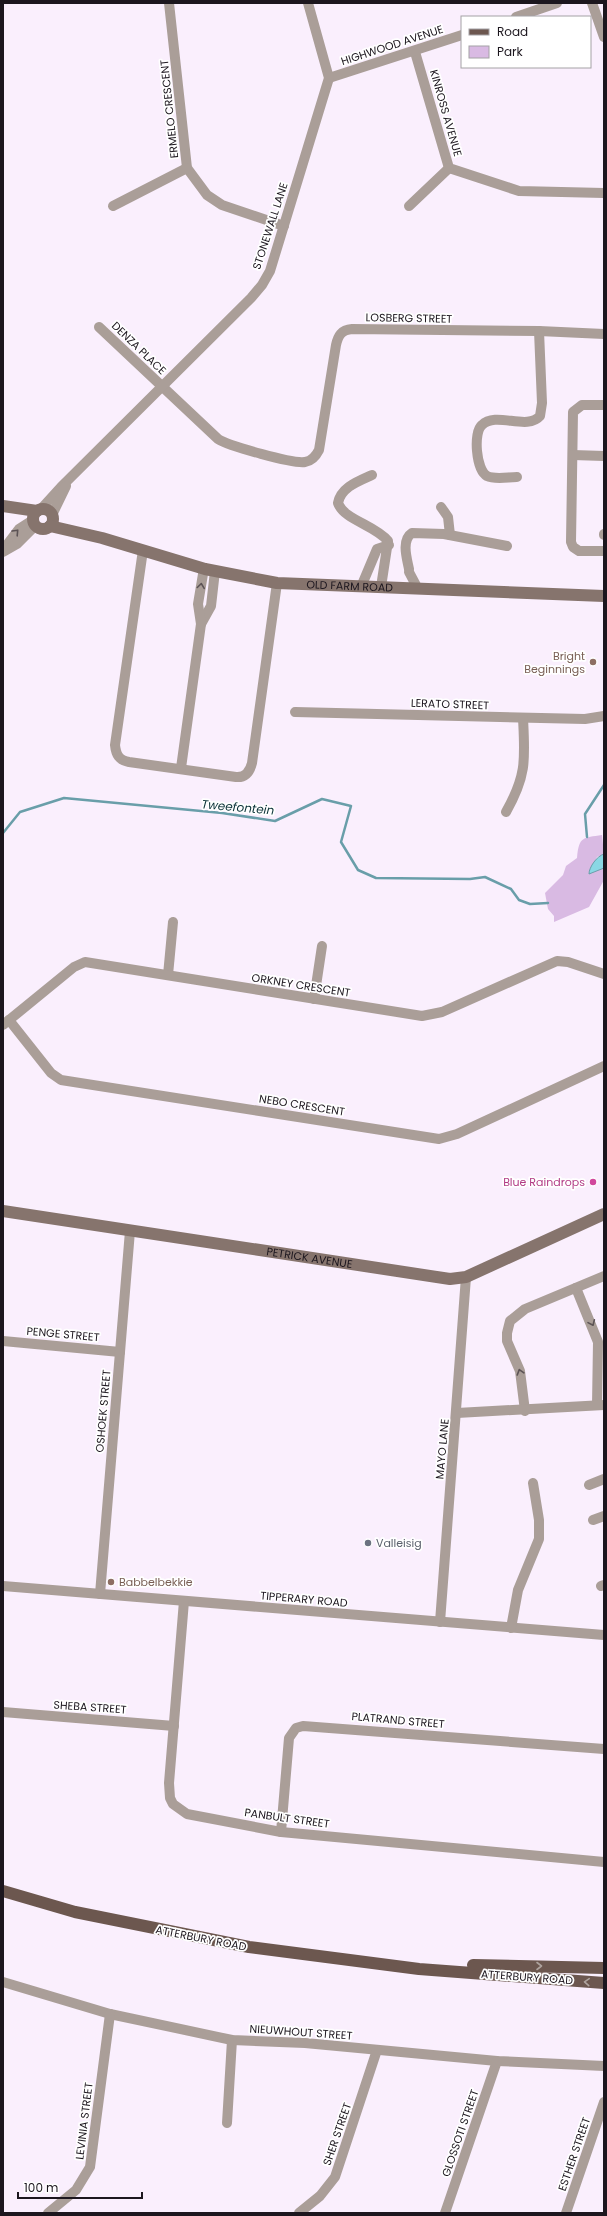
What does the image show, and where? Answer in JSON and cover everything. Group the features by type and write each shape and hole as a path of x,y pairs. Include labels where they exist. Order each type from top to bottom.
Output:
{"main road":[{"name":"ATTERBURY ROAD","path":"3,1891 75,1912 242,1946 402,1965 419,1969 604,1983"},
{"name":"ATTERBURY ROAD","path":"402,1965 420,1963 604,1968"}],"street":[{"name":"ERMELO CRESCENT","path":"169,3 187,168 207,195 218,203 284,226"},
{"path":"308,3 329,78"},
{"path":"519,16 557,3"},
{"path":"592,3 604,36"},
{"name":"HIGHWOOD AVENUE","path":"329,78 415,52 461,35"},
{"name":"KINROSS AVENUE","path":"415,52 449,168 519,191 604,193"},
{"name":"STONEWALL LANE","path":"3,551 20,541 36,517 60,487 70,479 162,387 262,285 270,271 329,78"},
{"path":"112,206 187,168"},
{"path":"409,206 449,168"},
{"name":"DENZA PLACE","path":"100,327 211,434 224,443 301,462 308,461 315,456"},
{"name":"LOSBERG STREET","path":"315,456 320,443 337,339 344,330 539,331 604,334"},
{"path":"517,477 488,476 483,473 478,462 478,432 481,426 488,421 531,421 540,416 542,403 539,331"},
{"path":"604,405 582,405 573,412 571,544 579,551 604,551"},
{"path":"573,455 604,456"},
{"path":"372,475 351,485 343,492 338,503 345,513 379,531 388,541 389,545 381,587"},
{"name":"STONEWALL LANE","path":"52,520 70,479"},
{"path":"3,506 36,517 41,529 52,520 48,510 36,517 3,511"},
{"path":"442,507 448,516 450,535"},
{"name":"OLD FARM ROAD","path":"52,520 102,538 210,570 277,583 604,596"},
{"path":"409,569 406,542 409,535 418,532 450,535 507,546"},
{"path":"361,587 377,549 389,545"},
{"path":"143,550 116,738 116,752 120,758 128,762 181,768 236,778 242,777 249,772 252,763 277,583"},
{"path":"181,768 201,624 198,604 210,570"},
{"path":"400,588 409,572 418,589"},
{"name":"LERATO STREET","path":"295,712 585,719 604,716"},
{"path":"506,812 519,787 523,774 523,718"},
{"path":"168,975 174,922"},
{"path":"314,999 322,946"},
{"name":"ORKNEY CRESCENT","path":"6,1022 81,963 100,964 429,1016 442,1012 557,961 568,962 604,974"},
{"name":"NEBO CRESCENT","path":"6,1022 51,1073 61,1080 439,1139 457,1134 604,1066"},
{"name":"PETRICK AVENUE","path":"3,1211 450,1279 466,1277 604,1214"},
{"name":"OSHOEK STREET","path":"100,1594 130,1231"},
{"path":"525,1410 520,1371 507,1341 508,1326 516,1315 524,1309 604,1276"},
{"name":"MAYO LANE","path":"440,1622 466,1277"},
{"path":"456,1413 601,1405 598,1342 576,1288"},
{"name":"PENGE STREET","path":"3,1341 120,1352"},
{"path":"589,1485 604,1479"},
{"path":"511,1628 518,1590 539,1538 539,1520 533,1483"},
{"path":"594,1520 604,1516"},
{"name":"TIPPERARY ROAD","path":"3,1586 604,1635"},
{"name":"PANBULT STREET","path":"184,1601 168,1783 170,1798 178,1809 187,1814 281,1832 604,1862"},
{"name":"SHEBA STREET","path":"3,1712 174,1726"},
{"name":"PLATRAND STREET","path":"281,1832 289,1738 296,1728 303,1726 604,1749"},
{"name":"NIEUWHOUT STREET","path":"3,1982 110,2014 232,2040 305,2043 497,2061 604,2066"},
{"name":"LEVINIA STREET","path":"48,2213 76,2190 90,2167 110,2014"},
{"path":"227,2123 232,2040"},
{"name":"SHER STREET","path":"299,2213 320,2196 335,2177 377,2050"},
{"name":"GLOSSOTI STREET","path":"445,2213 497,2061"},
{"name":"ESTHER STREET","path":"566,2213 604,2102"}],"green space":[{"path":"602,835 604,854 597,857 591,873 604,868 604,880 589,907 554,922 554,916 548,909 545,893 563,875 566,866 577,858 579,846 583,839"}],"water":[{"path":"604,854 604,868 589,874 590,868 594,862"}],"waterway":[{"path":"587,837 585,814 604,785"},
{"name":"Tweefontein","path":"3,833 20,812 64,798 222,813 275,821 322,799 351,806 341,842 358,870 376,878 470,879 485,877 511,889 519,900 530,904 548,903"}],"place":[{"name":"Bright Beginnings","path":"593,662"},
{"name":"Blue Raindrops","path":"593,1182"},
{"name":"Valleisig","path":"368,1543"},
{"name":"Babbelbekkie","path":"111,1582"}]}
